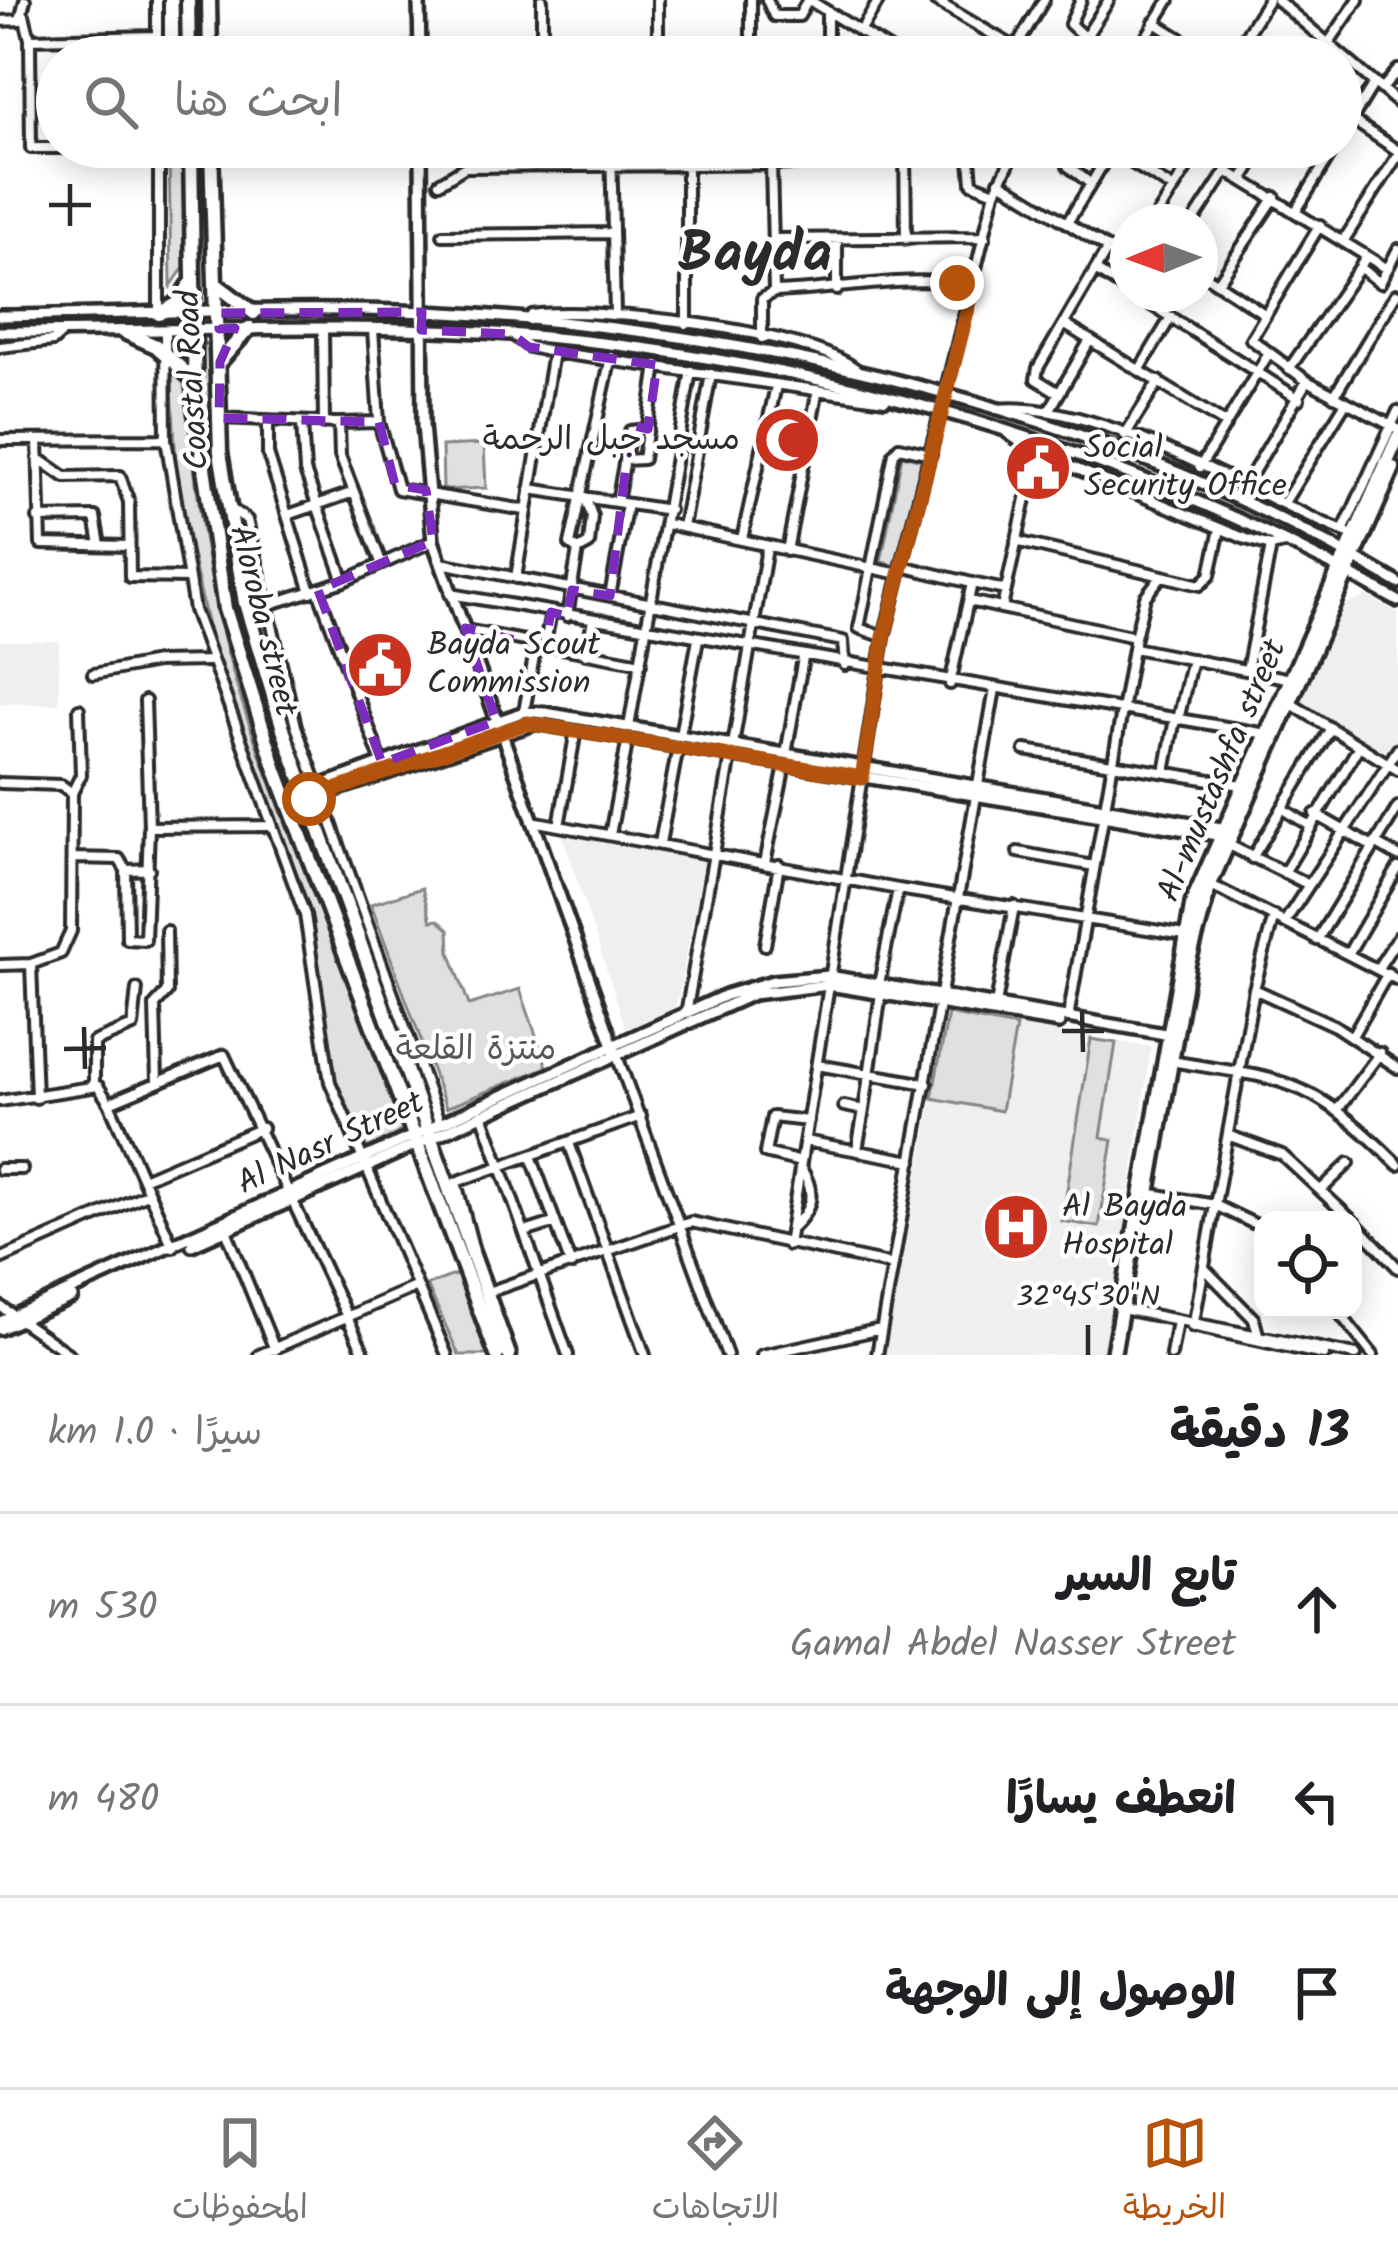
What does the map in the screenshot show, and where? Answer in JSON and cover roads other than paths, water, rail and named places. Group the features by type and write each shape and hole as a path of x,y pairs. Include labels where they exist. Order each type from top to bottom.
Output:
{"main road":[{"path":"188,0 189,36"},
{"path":"209,0 209,36"},
{"name":"Aloroba street","path":"190,168 193,380 205,501 225,609 275,770 496,1355"},
{"name":"Coastal Road","path":"212,168 219,418 245,603 295,764 313,793 436,1130 509,1355"},
{"path":"159,314 184,297 193,278"},
{"path":"216,284 254,313"},
{"path":"220,362 250,328"},
{"path":"124,332 165,352 193,380"},
{"name":"Al-mustashfa street","path":"1351,555 1348,533 1396,431"},
{"name":"Al-mustashfa street","path":"1117,1355 1170,1039 1205,882 1398,455"},
{"name":"Al-mustashfa street","path":"1226,835 1242,784 1290,703 1294,680"},
{"path":"275,770 295,764"},
{"path":"288,803 313,793"},
{"name":"Al-mustashfa street","path":"1117,1355 1144,1193"}],"street":[{"path":"25,0 31,148 36,148"},
{"path":"157,0 157,36"},
{"path":"419,0 420,36"},
{"path":"542,0 542,36"},
{"path":"658,0 658,36"},
{"path":"751,0 751,36"},
{"path":"767,0 774,16 799,16 808,0 867,36"},
{"path":"860,32 879,0"},
{"path":"934,0 989,36"},
{"path":"1023,36 1044,0"},
{"path":"1081,0 1070,24 1083,36"},
{"path":"1086,36 1109,0"},
{"path":"1146,36 1169,0"},
{"path":"1247,36 1273,0 1319,36"},
{"path":"1333,36 1358,0"},
{"path":"827,11 827,36"},
{"path":"0,21 24,15"},
{"path":"1154,22 1177,36"},
{"path":"30,39 36,39"},
{"path":"1362,106 1398,70"},
{"path":"1362,72 1398,103"},
{"path":"1343,240 1398,151 1362,126"},
{"path":"159,168 159,314"},
{"path":"421,168 426,490 439,563 727,1355"},
{"path":"439,183 457,168"},
{"path":"612,168 615,314"},
{"path":"687,168 687,324"},
{"path":"771,168 774,292"},
{"path":"904,168 906,239"},
{"path":"971,168 972,183 995,192"},
{"path":"788,1245 884,637 995,192 1006,168"},
{"path":"1071,168 1091,184"},
{"path":"1067,223 1099,168"},
{"path":"1140,168 1174,189"},
{"path":"1151,175 1156,168"},
{"path":"1164,204 1187,168"},
{"path":"1205,204 1227,168"},
{"path":"1242,180 1250,168"},
{"path":"1296,211 1322,168"},
{"path":"1226,171 1386,268"},
{"path":"999,181 1108,248 1036,374 1040,384 1059,393"},
{"path":"1264,313 1218,283 1275,197"},
{"path":"1320,225 1250,337 1307,381 1396,431 1398,411"},
{"path":"442,236 613,233"},
{"path":"773,239 985,237"},
{"path":"837,239 838,290"},
{"path":"1380,283 1398,249"},
{"path":"1289,369 1366,256"},
{"path":"1334,396 1397,294 1360,267"},
{"path":"1095,270 1110,279"},
{"path":"762,338 762,299 774,292 838,290 857,281 974,285"},
{"path":"0,316 422,312 682,340 862,374 945,393 1186,480 1351,555 1398,583"},
{"path":"1165,312 1299,399"},
{"path":"528,320 542,313 615,314 687,324 828,352 862,374"},
{"path":"1140,369 1171,317"},
{"path":"1064,324 1226,424"},
{"path":"323,329 324,424"},
{"path":"373,329 379,422 395,485 525,510"},
{"path":"0,332 422,330 512,334 676,355 907,401 1006,432 1183,497 1344,570 1398,602"},
{"path":"0,347 53,341 63,332"},
{"path":"165,333 166,439 187,578 208,661 304,915 317,969 328,1075 447,1355"},
{"path":"512,334 529,347 553,352 611,357 817,394 907,401"},
{"path":"1049,411 1090,340"},
{"path":"516,578 553,352"},
{"path":"1200,467 1270,353"},
{"path":"578,550 570,544 611,357"},
{"path":"624,460 644,458 657,365"},
{"path":"610,835 691,371"},
{"path":"683,527 711,374"},
{"path":"1125,435 1159,381"},
{"path":"1246,484 1307,381"},
{"path":"742,539 776,386"},
{"path":"787,551 817,394"},
{"path":"1284,503 1346,402"},
{"path":"991,409 1049,411 1125,435 1246,484 1348,533"},
{"path":"219,418 379,422"},
{"path":"268,422 268,454 288,515 382,764"},
{"path":"302,423 303,462 344,581"},
{"path":"339,423 340,456 381,562"},
{"path":"610,596 631,428 648,429"},
{"path":"1006,432 1031,450 1220,529 1271,546 1284,543"},
{"path":"0,440 166,439"},
{"path":"38,440 39,541 45,546 128,546"},
{"path":"884,637 859,628 895,450 931,454"},
{"path":"1001,608 1031,476 1031,450"},
{"path":"38,458 65,477 120,476 128,502 134,580 187,578"},
{"path":"530,488 669,510"},
{"path":"288,515 354,492"},
{"path":"578,550 589,544 593,524 584,496"},
{"path":"229,507 247,520 313,793"},
{"path":"38,518 95,518 100,545"},
{"path":"667,524 767,548 1004,590"},
{"path":"1016,542 1159,579 1204,584 1220,529"},
{"path":"265,606 344,581 434,542"},
{"path":"1247,670 1271,546"},
{"path":"686,1016 767,548"},
{"path":"567,616 578,550"},
{"path":"439,563 843,641 845,665"},
{"path":"1067,1019 1120,711 1145,597 1159,579"},
{"path":"950,684 972,583"},
{"path":"450,594 950,684 1269,735"},
{"path":"969,601 1192,659 1294,680"},
{"path":"524,712 551,613"},
{"path":"586,654 593,620"},
{"path":"466,629 641,663"},
{"path":"661,843 698,638"},
{"path":"765,863 803,658"},
{"path":"1165,772 1192,659"},
{"path":"93,674 157,662 208,661"},
{"path":"875,1353 944,999 995,689"},
{"path":"72,859 119,859 126,870 129,940 148,934 145,701"},
{"path":"1290,703 1398,770"},
{"path":"0,965 54,960 71,931 72,793 81,775 80,710"},
{"path":"313,793 524,712 1226,835 1252,858 1309,885"},
{"path":"313,793 527,723 628,732"},
{"path":"1252,858 1331,728"},
{"path":"559,826 576,730"},
{"path":"1284,873 1359,746"},
{"path":"1284,923 1398,749"},
{"path":"1024,750 1242,784"},
{"path":"0,783 61,785 72,793"},
{"path":"1317,940 1398,807"},
{"path":"1282,808 1310,826"},
{"path":"1315,814 1398,856"},
{"path":"530,821 898,889 1190,936"},
{"path":"149,827 269,826"},
{"path":"1018,852 1094,866"},
{"path":"765,945 779,865"},
{"path":"1348,954 1398,868"},
{"path":"126,870 149,869"},
{"path":"1205,882 1398,980"},
{"path":"857,1150 898,889"},
{"path":"126,905 149,906"},
{"path":"996,1004 1014,906"},
{"path":"1171,1355 1188,1323 1205,1269 1254,989 1274,916"},
{"path":"157,1082 155,1005 166,992 166,931"},
{"path":"1352,1036 1398,937"},
{"path":"32,964 36,1098"},
{"name":"Al Nasr Street","path":"436,1130 482,1114 749,987 829,981 1170,1039"},
{"name":"Al Nasr Street","path":"18,1318 615,1051 753,994 829,981"},
{"path":"137,989 133,1026 94,1042 94,1086 109,1103 173,1247"},
{"path":"1254,989 1352,1036 1398,1068"},
{"name":"Al Nasr Street","path":"944,999 996,1004 1170,1039"},
{"path":"1338,1109 1380,1053"},
{"path":"109,1103 226,1056 364,1355"},
{"path":"1166,1061 1293,1083 1338,1109 1398,1165"},
{"path":"817,1065 927,1084"},
{"path":"0,1101 94,1086"},
{"path":"844,1106 863,1110"},
{"path":"482,1114 568,1355"},
{"path":"473,1255 475,1240 456,1182 641,1116"},
{"path":"790,1231 809,1212 813,1191 801,1165 765,1153 771,1117 808,1121"},
{"path":"143,1179 262,1128"},
{"path":"1230,1136 1282,1155 1340,1211"},
{"path":"805,1141 912,1161"},
{"path":"568,1143 645,1355"},
{"path":"531,1156 571,1264"},
{"path":"1321,1190 1349,1162"},
{"path":"0,1169 22,1169"},
{"path":"0,1259 149,1193"},
{"path":"1144,1193 1215,1204 1254,1224"},
{"name":"Al Nasr Street","path":"0,1325 226,1230 291,1196"},
{"path":"525,1232 554,1223"},
{"path":"486,1292 681,1223 892,1265"},
{"path":"226,1230 275,1350"},
{"path":"1362,1233 1398,1268"},
{"path":"1205,1269 1254,1319 1261,1355"},
{"path":"259,1355 416,1287"},
{"path":"0,1306 70,1355"},
{"path":"1127,1310 1356,1355"},
{"path":"1344,1319 1373,1355"},
{"path":"762,1355 881,1329"},
{"path":"1261,1338 1324,1355"}],"place":[{"name":"مسجد جبل الرحمة","path":"787,440"},
{"name":"Social Security Office","path":"1038,468"},
{"name":"Bayda Scout Commission","path":"380,665"},
{"name":"Al Bayda Hospital","path":"1016,1227"}],"district":[{"name":"Bayda","path":"755,255"}],"park label":[{"name":"منتزة القلعة","path":"476,1050"}]}
